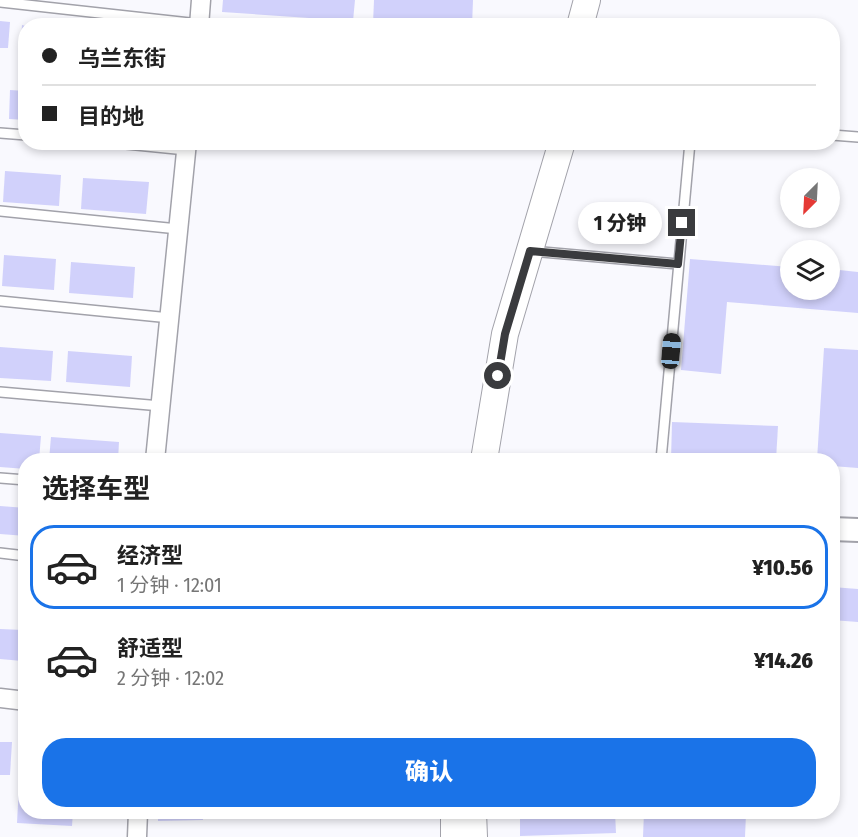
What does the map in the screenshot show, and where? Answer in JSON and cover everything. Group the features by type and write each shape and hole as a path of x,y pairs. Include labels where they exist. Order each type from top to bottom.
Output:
{"main road":[{"path":"582,18 587,0"},
{"path":"598,18 604,0"},
{"path":"470,453 491,325 543,150"},
{"path":"485,453 505,334 560,150"},
{"path":"454,819 454,837"},
{"path":"473,819 474,837"}],"street":[{"path":"200,18 201,0"},
{"path":"156,453 187,150"},
{"path":"840,529 858,530"},
{"path":"0,698 18,700"},
{"path":"137,837 138,819"}],"lane":[{"path":"0,2 138,18"},
{"path":"0,133 18,134"},
{"path":"840,136 858,137"},
{"path":"662,453 689,150"},
{"path":"0,211 178,229"},
{"path":"530,251 678,264"},
{"path":"0,301 170,318"},
{"path":"0,392 161,406"},
{"path":"0,478 18,479"},
{"path":"0,553 18,555"}],"building":[{"path":"223,0 355,0 353,18 309,18 222,12"},
{"path":"374,0 473,0 472,18 373,18"},
{"path":"0,21 10,22 8,48 0,48"},
{"path":"10,90 18,90 18,120 9,119"},
{"path":"5,171 61,175 59,206 3,202"},
{"path":"83,178 149,182 146,214 81,209"},
{"path":"4,255 56,259 54,290 2,286"},
{"path":"690,259 780,266 780,300 840,300 840,270 858,272 858,313 727,302 721,374 681,370"},
{"path":"71,262 135,267 133,298 69,293"},
{"path":"0,347 53,351 51,381 0,378"},
{"path":"824,348 858,350 858,468 840,467 840,453 817,453"},
{"path":"68,351 132,356 130,387 66,382"},
{"path":"672,422 778,426 776,453 671,453"},
{"path":"0,433 41,436 40,453 18,453 18,468 0,467"},
{"path":"51,437 119,442 118,453 50,453"},
{"path":"0,506 18,507 18,535 0,534"},
{"path":"840,588 858,589 858,622 840,621"},
{"path":"0,629 18,630 18,661 0,659"},
{"path":"0,742 12,742 10,775 0,775"},
{"path":"18,804 18,819 72,819 72,826 17,823"},
{"path":"158,819 203,820 158,821"},
{"path":"520,819 615,819 616,833 520,836"},
{"path":"644,819 746,819 745,837 643,837"}],"route":[{"path":"498,376 505,334 530,251 678,264 682,223"}]}
